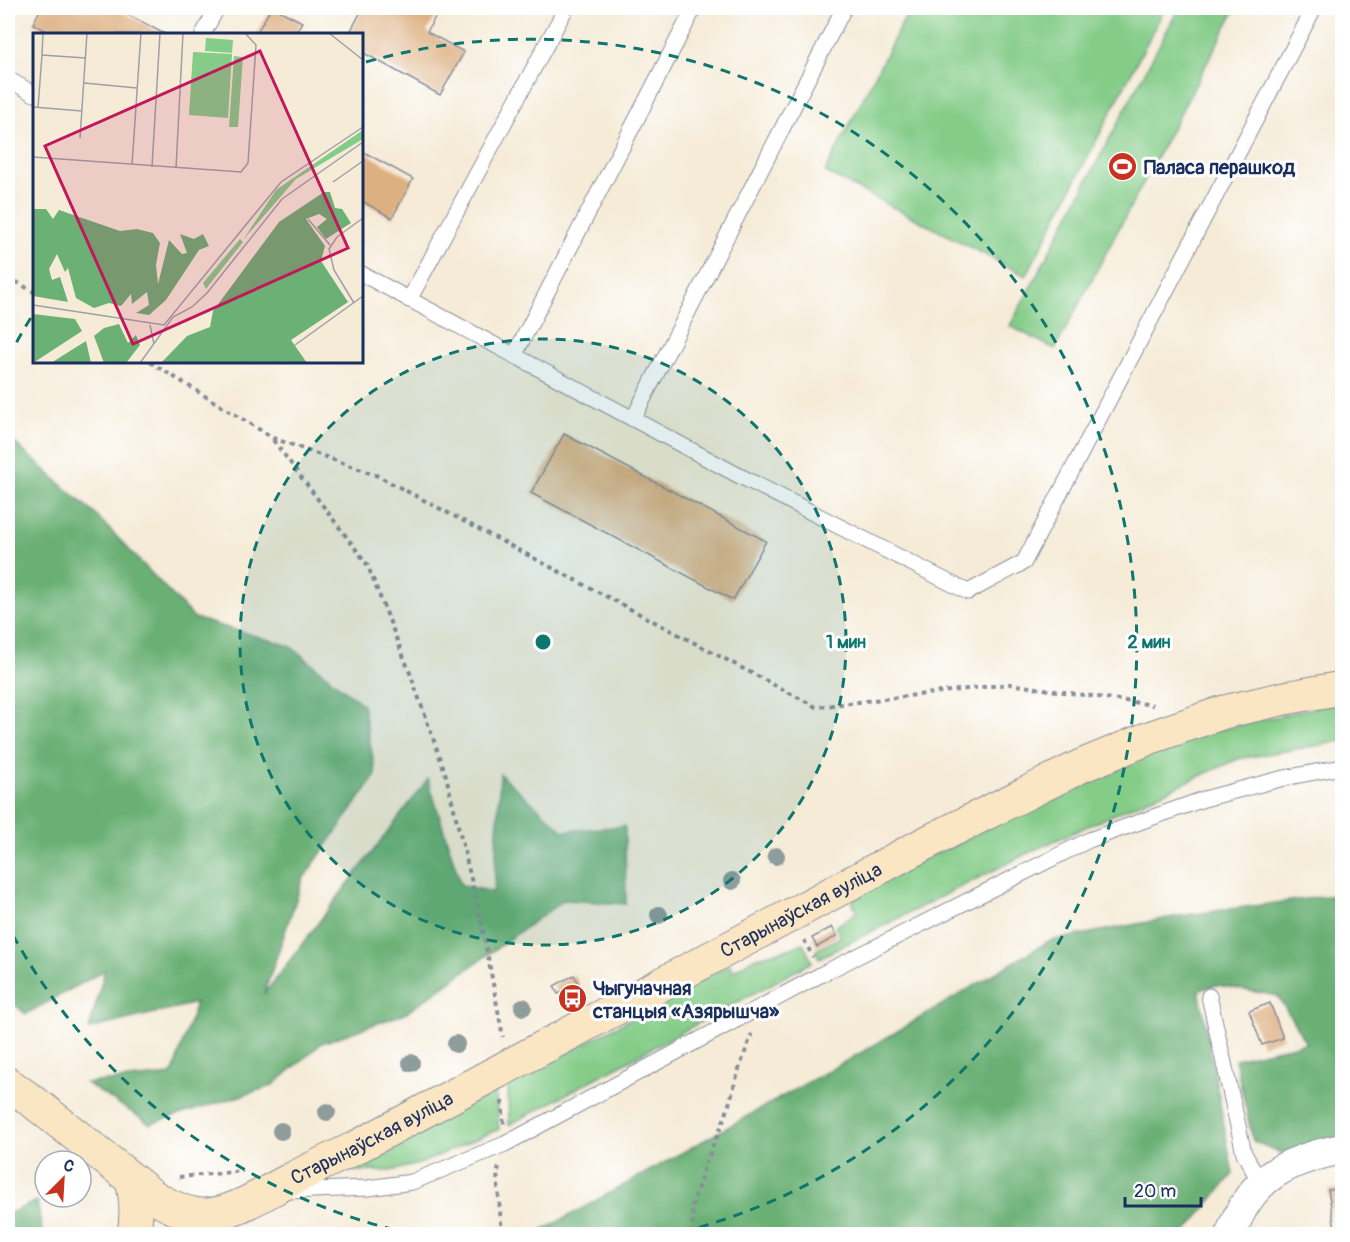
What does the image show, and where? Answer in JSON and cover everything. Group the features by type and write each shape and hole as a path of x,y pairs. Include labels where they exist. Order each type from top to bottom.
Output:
{"main road":[{"name":"Старынаўская вуліца","path":"8,1084 90,1145 132,1181 168,1205 188,1213 205,1215 224,1212 269,1192 501,1072 924,844 1104,756 1224,712 1342,688"},
{"path":"132,1181 137,1198 137,1220 134,1234"}],"street":[{"path":"1231,1234 1246,1201 1260,1183 1286,1166 1318,1154 1342,1149"},
{"path":"199,1234 269,1192"}],"lane":[{"path":"203,33 217,8"},
{"path":"409,300 566,8"},
{"path":"514,356 694,8"},
{"path":"633,419 844,8"},
{"path":"363,275 633,419 968,592 1024,562 1314,8"},
{"path":"8,79 33,93"},
{"path":"269,1192 392,1186 412,1182 505,1144 853,958 1089,840 1204,799 1284,778 1342,767"},
{"path":"1209,996 1244,1153 1260,1183"}],"path":[{"path":"8,277 33,291"},
{"path":"152,363 273,438 378,476 816,707 1010,684 1155,705"},
{"path":"273,438 367,564 410,673 445,772 481,920 504,1034 501,1045 501,1072 505,1144 497,1174 502,1234"},
{"path":"692,1234 693,1203 706,1162 726,1115 751,1036 744,1016"}],"green space":[{"path":"910,8 1165,8 1026,276 825,172"},
{"name":"Паласа перашкод","path":"1179,8 1236,8 1055,349 1010,326"},
{"path":"8,437 97,516 194,618 290,646 363,705 376,775 303,879 264,994 428,779 461,885 494,892 500,774 564,831 625,826 626,904 564,900 406,1013 322,1043 272,1086 150,1124 86,1083 172,1075 196,1003 89,1029 105,970 26,1014 8,999"},
{"path":"1342,701 1342,741 1238,759 1034,850 819,958 816,950 841,937 835,927 857,912 850,896 1110,767 1197,735"},
{"path":"1342,894 1342,1136 1281,1153 1253,1141 1235,1059 1306,1043 1278,996 1217,985 1199,990 1233,1174 1184,1234 536,1234 864,1051 1049,941 1179,916"},
{"path":"803,943 812,962 509,1125 508,1085 730,965 733,971 755,958"},
{"path":"495,1087 499,1129 419,1164 390,1171 336,1171"},
{"path":"33,1203 33,1209 38,1209 41,1234 8,1234 8,1214"}],"building":[{"path":"41,8 115,8 163,33 51,33 33,24"},
{"path":"271,8 302,22 296,33 257,33"},
{"path":"363,8 440,8 427,32 464,52 440,95 363,53 363,33 350,33"},
{"path":"363,152 413,179 392,218 363,202"},
{"path":"564,434 766,541 733,600 531,493"},
{"path":"832,927 837,936 817,947 812,938"},
{"path":"574,975 579,984 558,994 554,986"},
{"path":"1270,1003 1283,1038 1262,1045 1249,1011"},
{"path":"1342,1188 1342,1234 1336,1234 1328,1190"}],"place":[{"name":"Паласа перашкод","path":"1123,167"},
{"name":"Чыгуначная станцыя «Азярышча»","path":"572,999"}]}
